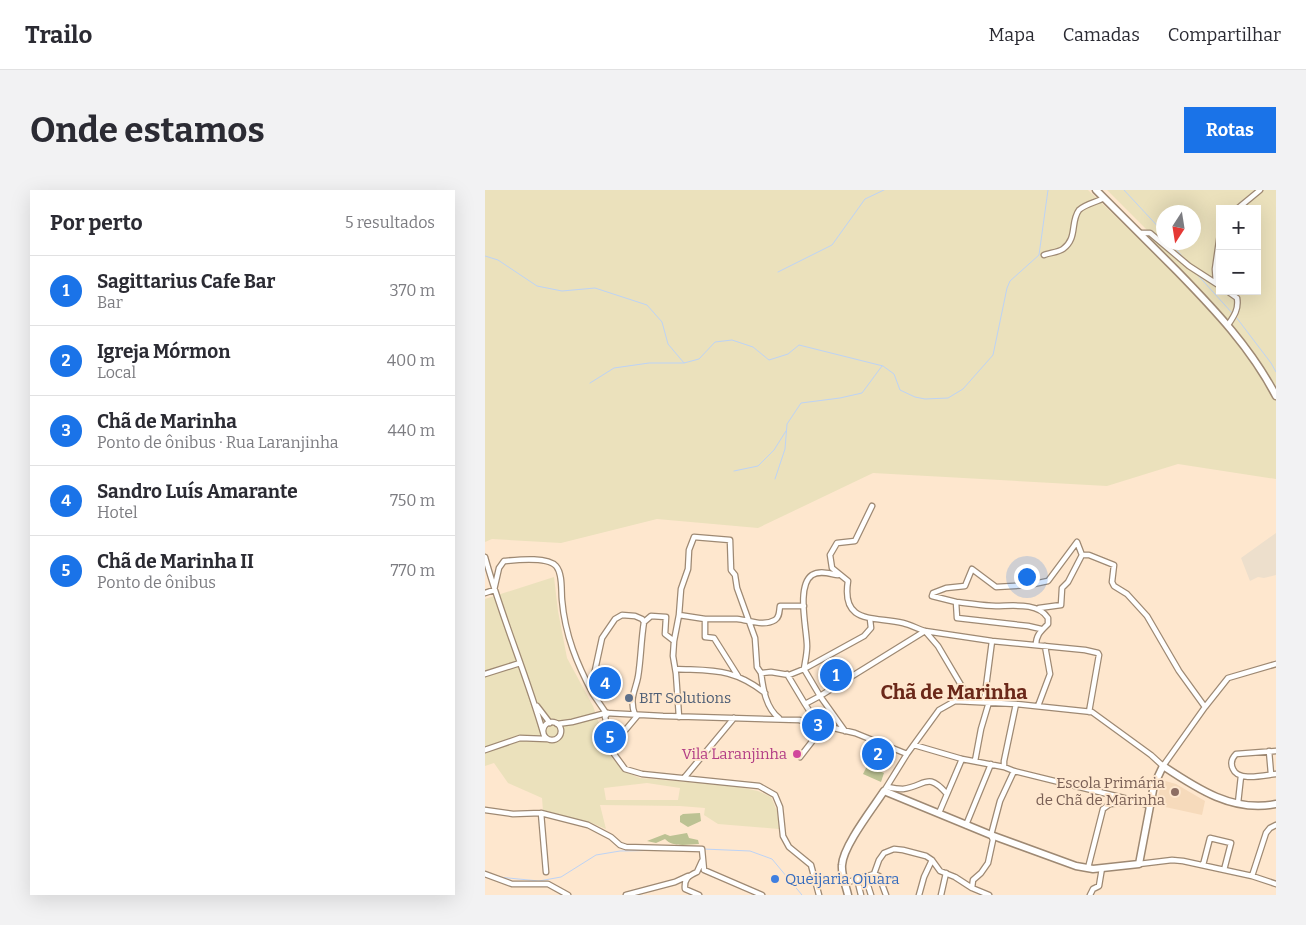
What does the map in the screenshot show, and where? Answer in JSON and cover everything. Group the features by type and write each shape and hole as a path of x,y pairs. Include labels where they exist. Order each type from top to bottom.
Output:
{"street":[{"path":"1096,190 1228,325 1257,362 1276,396"},
{"path":"1242,205 1260,190"},
{"path":"1044,255 1062,250 1073,235 1079,210 1085,205 1104,198"},
{"path":"1139,234 1151,232 1189,266 1216,284"},
{"path":"1216,261 1216,274"},
{"path":"1228,325 1238,306 1237,298 1233,295"},
{"path":"872,506 855,541 837,543 831,555 832,568 848,581 846,594 849,607 864,618 903,623 925,631 992,641 1098,652 1089,712"},
{"path":"679,717 676,669 673,656 674,641 679,616 681,589 688,568 689,550 694,537 730,540 731,570 735,575 737,588 755,638 757,667 761,673 772,713 780,719"},
{"path":"1077,542 1082,554 1063,588 1061,605 1033,608 1016,604 995,606 956,602 932,596 946,588 965,586 972,569 996,588 1048,581 1077,542"},
{"path":"1082,554 1114,565 1112,582 1114,586 1127,594 1147,616 1179,672 1205,707"},
{"path":"485,557 494,590 547,739"},
{"path":"494,590 499,568 504,561 547,561 556,566 560,578 564,619 572,649 579,668 593,694 607,713"},
{"path":"839,575 821,572 812,575 807,581 804,606 807,645 804,670 845,731"},
{"path":"485,593 494,590"},
{"path":"956,602 957,618 1041,629"},
{"path":"679,616 758,623 776,620 779,615 780,606 804,606"},
{"path":"1033,608 1045,614 1048,618 1048,624 1041,629 1035,645"},
{"path":"593,694 592,684 601,638 615,619 622,615 635,616 644,622"},
{"path":"637,715 632,705 633,693 638,678 644,622 651,616 666,617 665,634 674,641"},
{"path":"705,619 705,637 714,638 738,676"},
{"path":"761,673 787,674 804,670 864,636 871,628 871,619"},
{"path":"925,631 938,646 968,697 975,701"},
{"path":"805,704 925,631"},
{"path":"938,646 937,638 943,634"},
{"path":"975,761 987,702 992,641"},
{"path":"1038,706 1050,674 1045,646"},
{"path":"485,674 520,663"},
{"path":"1139,864 1154,785 1163,766 1228,678 1276,664"},
{"path":"676,669 722,671 738,676 765,693"},
{"path":"787,674 817,723"},
{"path":"534,700 550,723"},
{"path":"848,895 842,865 845,853 907,754 939,710 955,701 1017,704 1089,712 1095,714 1163,766 1210,795 1238,803 1276,804"},
{"path":"1004,767 1017,704"},
{"path":"607,713 605,717 614,754 625,769 642,774 759,786 775,796 780,807 783,836 789,847 811,865 819,895"},
{"path":"543,732 545,726 550,723 572,722 607,713 799,720 855,733 907,754"},
{"path":"599,714 606,721"},
{"path":"612,746 637,715"},
{"path":"684,778 734,718"},
{"path":"485,750 520,738 554,740 560,736 561,730 557,724"},
{"path":"800,757 824,726"},
{"path":"914,745 962,759 1004,767 1150,806"},
{"path":"1269,751 1273,774 1241,776 1235,773 1231,766 1236,754 1269,751 1276,751"},
{"path":"939,814 962,759"},
{"path":"966,825 991,764"},
{"path":"972,888 973,880 988,863 993,840 991,835 1000,801 1014,771"},
{"path":"1238,803 1241,776"},
{"path":"885,789 903,789 921,782 932,781 939,785 947,794"},
{"path":"885,789 966,825 1076,866 1102,868 1172,860 1252,876 1276,884"},
{"path":"1088,868 1103,809 1110,804 1136,802"},
{"path":"485,810 513,814 541,813 588,825 620,845 702,849 704,870 762,895"},
{"path":"541,813 546,872"},
{"path":"1252,876 1265,833 1276,825"},
{"path":"1203,865 1211,838 1231,843 1224,870"},
{"path":"874,874 884,852 894,849 926,856 932,860 940,871 955,877 980,893 989,895"},
{"path":"626,895 675,882 697,872 702,856"},
{"path":"919,895 924,877 932,860"},
{"path":"1090,895 1093,889 1099,886 1102,868"},
{"path":"485,874 512,884 548,884 568,895"},
{"path":"845,883 874,874 879,876 886,895"},
{"path":"941,895 946,874"},
{"path":"688,876 685,881 685,889 699,895"},
{"path":"865,876 871,895"},
{"path":"857,879 861,895"}],"shaded area":[{"path":"1276,533 1276,575 1264,578 1258,577 1250,581 1241,558"},
{"name":"Escola Primária de Chã de Marinha","path":"1162,780 1176,784 1205,801 1202,815 1156,805"}],"green space":[{"path":"867,766 884,773 881,782 863,774"},
{"path":"700,813 701,821 688,827 680,822 680,816 683,814"},
{"path":"687,833 689,838 698,840 699,844 677,845 665,839 656,843 647,841 665,834 670,836"}],"sand":[{"path":"485,190 1088,190 1138,238 1147,230 1107,190 1276,190 1276,479 1178,464 1107,486 873,473 758,528 657,519 561,543 492,539 485,542"},
{"path":"554,577 567,658 593,706 610,755 623,771 640,778 734,786 758,791 771,797 777,811 779,829 718,824 704,815 705,808 600,805 606,829 589,822 543,811 542,798 508,783 494,763 485,766 485,599","holes":["647,783 680,788 678,800 606,800 604,788"]}],"waterway":[{"path":"778,272 832,245 865,199 884,190"},
{"path":"485,256 498,260 537,286 562,291 595,288 647,305 662,322 668,344 684,363 699,359 715,342 732,340 753,347 769,360 788,354 799,345 883,366 894,374 900,390 915,397 925,399 948,398 963,389 993,355 1010,281 1039,255 1048,190"},
{"path":"1124,190 1156,224"},
{"path":"1177,250 1185,260"},
{"path":"1195,272 1233,314"},
{"path":"1236,317 1276,372"},
{"path":"590,383 614,368 649,363 684,363"},
{"path":"775,479 785,449 787,424 801,403 862,393 882,366"},
{"path":"734,471 758,466 774,450 786,431"},
{"path":"703,849 750,851 772,859 802,895"},
{"path":"498,877 539,881 561,877 596,855 620,851 672,850"}],"place":[{"name":"Sagittarius Cafe Bar","path":"836,675"},
{"name":"Sandro Luís Amarante","path":"605,683"},
{"name":"BIT Solutions","path":"629,698"},
{"name":"Chã de Marinha","path":"818,725"},
{"name":"Chã de Marinha II","path":"610,737"},
{"name":"Vila Laranjinha","path":"797,754"},
{"name":"Igreja Mórmon","path":"878,754"},
{"name":"Escola Primária de Chã de Marinha","path":"1175,792"},
{"name":"Queijaria Ojuara","path":"775,879"}],"district":[{"name":"Chã de Marinha","path":"954,692"}]}
